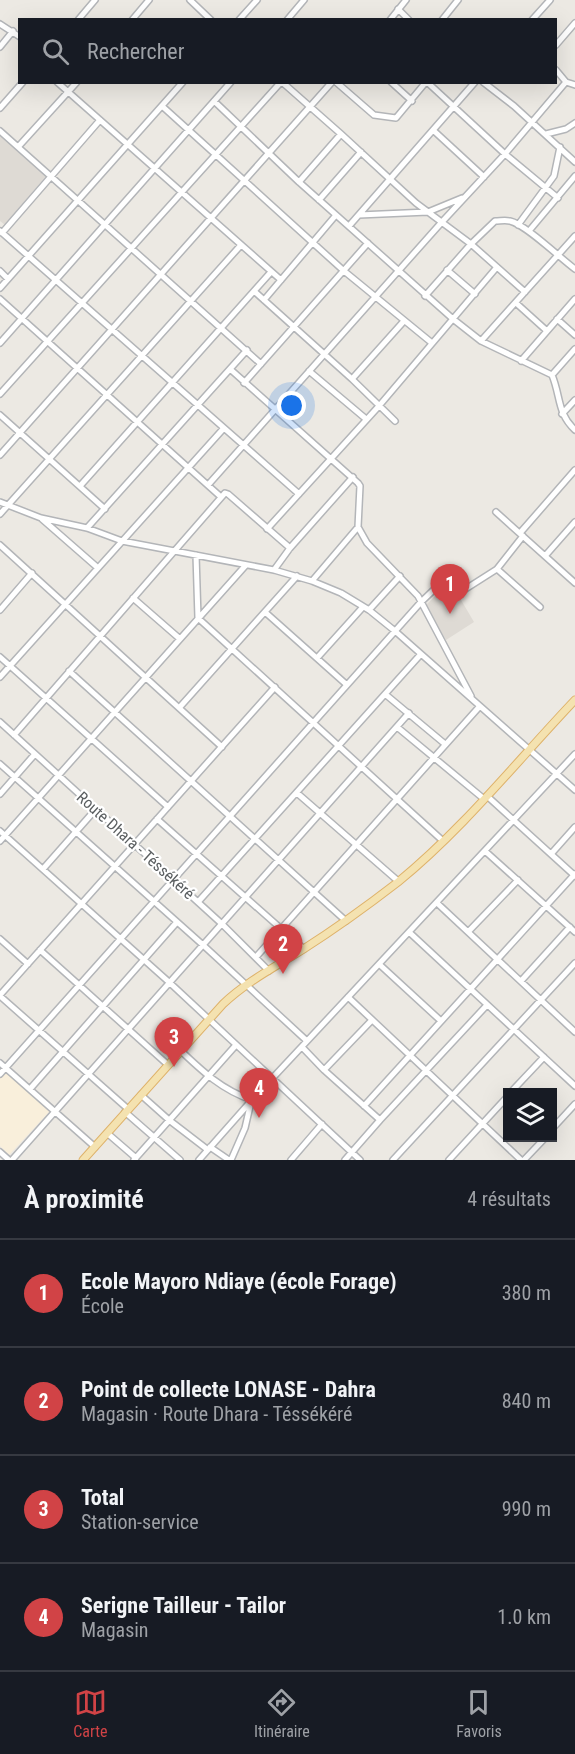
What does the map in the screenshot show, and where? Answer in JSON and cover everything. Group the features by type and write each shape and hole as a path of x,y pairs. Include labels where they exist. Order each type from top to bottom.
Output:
{"main road":[{"path":"83,1160 231,996 346,921 398,881 486,798 575,699"}],"street":[{"path":"80,18 95,0"},
{"path":"134,18 149,0"},
{"path":"190,0 209,18"},
{"path":"242,18 257,0"},
{"path":"289,18 304,0"},
{"path":"391,18 406,0"},
{"path":"444,18 458,0"},
{"path":"534,18 550,0"},
{"path":"398,9 407,18"},
{"path":"557,43 575,23"},
{"path":"0,24 18,35"},
{"path":"0,47 13,31"},
{"path":"557,72 566,82 575,85"},
{"path":"208,485 505,154 566,82"},
{"path":"0,108 21,84"},
{"path":"59,84 281,280"},
{"path":"18,147 75,84"},
{"path":"0,288 181,84"},
{"path":"0,343 229,84"},
{"path":"0,394 279,84"},
{"path":"283,84 428,212 471,243 525,292"},
{"path":"0,455 332,84"},
{"path":"336,84 374,115 396,118 425,84"},
{"path":"393,84 412,101"},
{"path":"429,84 505,154 558,198"},
{"path":"349,226 473,84"},
{"path":"485,84 546,134 575,162"},
{"path":"214,101 241,124 299,182 453,319 481,341 552,375"},
{"path":"162,106 344,271 432,343"},
{"path":"100,120 1,232 299,494"},
{"path":"546,134 566,129 575,123"},
{"path":"433,130 484,177"},
{"path":"0,131 261,364"},
{"path":"299,182 341,134"},
{"path":"518,225 554,176 560,147"},
{"path":"319,200 361,152"},
{"path":"529,231 575,176"},
{"path":"359,215 428,212 451,204 467,195"},
{"path":"264,300 336,215"},
{"path":"426,296 471,243 495,221 511,221 529,231 575,269"},
{"path":"481,341 575,236"},
{"path":"244,382 368,243"},
{"path":"0,513 241,244"},
{"path":"267,528 379,406 497,267"},
{"path":"447,270 475,294"},
{"path":"0,271 8,279"},
{"path":"80,486 271,272"},
{"path":"254,291 395,421"},
{"path":"0,299 221,497"},
{"path":"521,361 575,299"},
{"path":"516,303 547,331"},
{"path":"557,319 575,335"},
{"path":"352,379 404,321"},
{"path":"552,375 575,349"},
{"path":"87,528 247,350"},
{"path":"230,369 353,477 360,486 358,527 367,543 400,576 421,602 472,699"},
{"path":"309,371 366,419"},
{"path":"552,375 562,414 575,430"},
{"path":"562,414 575,400"},
{"path":"0,415 105,509"},
{"path":"0,677 224,428"},
{"path":"464,590 497,569 521,534 574,474"},
{"path":"274,570 290,548 353,477"},
{"path":"14,735 225,493 290,548"},
{"path":"0,502 41,518 87,528 122,541 274,570 312,581 341,593 369,610 395,631 575,790"},
{"path":"496,512 572,580 575,572"},
{"path":"41,518 98,568"},
{"path":"545,556 575,522"},
{"path":"312,581 358,527"},
{"path":"0,545 222,747"},
{"path":"196,555 198,618 443,841"},
{"path":"0,841 2,833 92,739 246,565"},
{"path":"497,569 540,607"},
{"path":"1,609 32,573"},
{"path":"179,708 297,576"},
{"path":"369,610 400,576"},
{"path":"0,1074 421,602 443,581"},
{"path":"133,598 180,639"},
{"path":"317,658 363,607"},
{"path":"265,612 347,685"},
{"path":"198,902 421,654"},
{"path":"0,657 168,807"},
{"path":"69,672 346,921"},
{"path":"180,1160 0,996 275,687"},
{"path":"386,694 445,744"},
{"path":"256,957 480,706"},
{"path":"0,1152 11,1160 409,713"},
{"name":"Route Dhara - Téssékéré","path":"0,722 222,924 269,971"},
{"path":"364,1106 575,875 514,820 433,758 397,726"},
{"path":"0,794 35,754"},
{"path":"200,1160 252,1100 575,754"},
{"path":"0,764 307,1041"},
{"path":"297,793 398,881"},
{"path":"43,869 96,810"},
{"path":"157,819 304,949"},
{"path":"551,854 575,827"},
{"path":"2,833 170,983 360,1160"},
{"path":"485,851 575,932"},
{"path":"468,932 518,880"},
{"path":"437,903 574,1030"},
{"path":"30,1089 177,922"},
{"path":"521,981 570,927"},
{"path":"409,932 575,1086"},
{"path":"0,939 28,964"},
{"path":"40,950 168,1064"},
{"path":"393,1160 575,963"},
{"path":"379,964 441,1021"},
{"path":"348,997 523,1160 540,1142"},
{"path":"345,1160 487,1005"},
{"path":"324,1070 372,1020"},
{"path":"107,1132 135,1159 236,1045"},
{"path":"302,1047 380,1120"},
{"path":"180,1050 207,1076 234,1094 252,1100"},
{"path":"515,1088 544,1057"},
{"path":"0,1063 95,1147"},
{"path":"141,1095 169,1120 209,1149 230,1160 242,1138 252,1100"},
{"path":"449,1160 503,1100"},
{"path":"557,1124 575,1104"},
{"path":"291,1160 322,1124"}],"shaded area":[{"path":"0,135 46,176 5,225 0,221"},
{"path":"454,588 474,622 446,640 425,606 438,593"},
{"path":"6,1070 50,1111 9,1155 0,1146 0,1077"}],"place":[{"name":"Ecole Mayoro Ndiaye (école Forage)","path":"450,614"},
{"name":"Point de collecte LONASE - Dahra","path":"283,974"},
{"name":"Total","path":"174,1067"},
{"name":"Serigne Tailleur - Tailor","path":"259,1118"}]}
